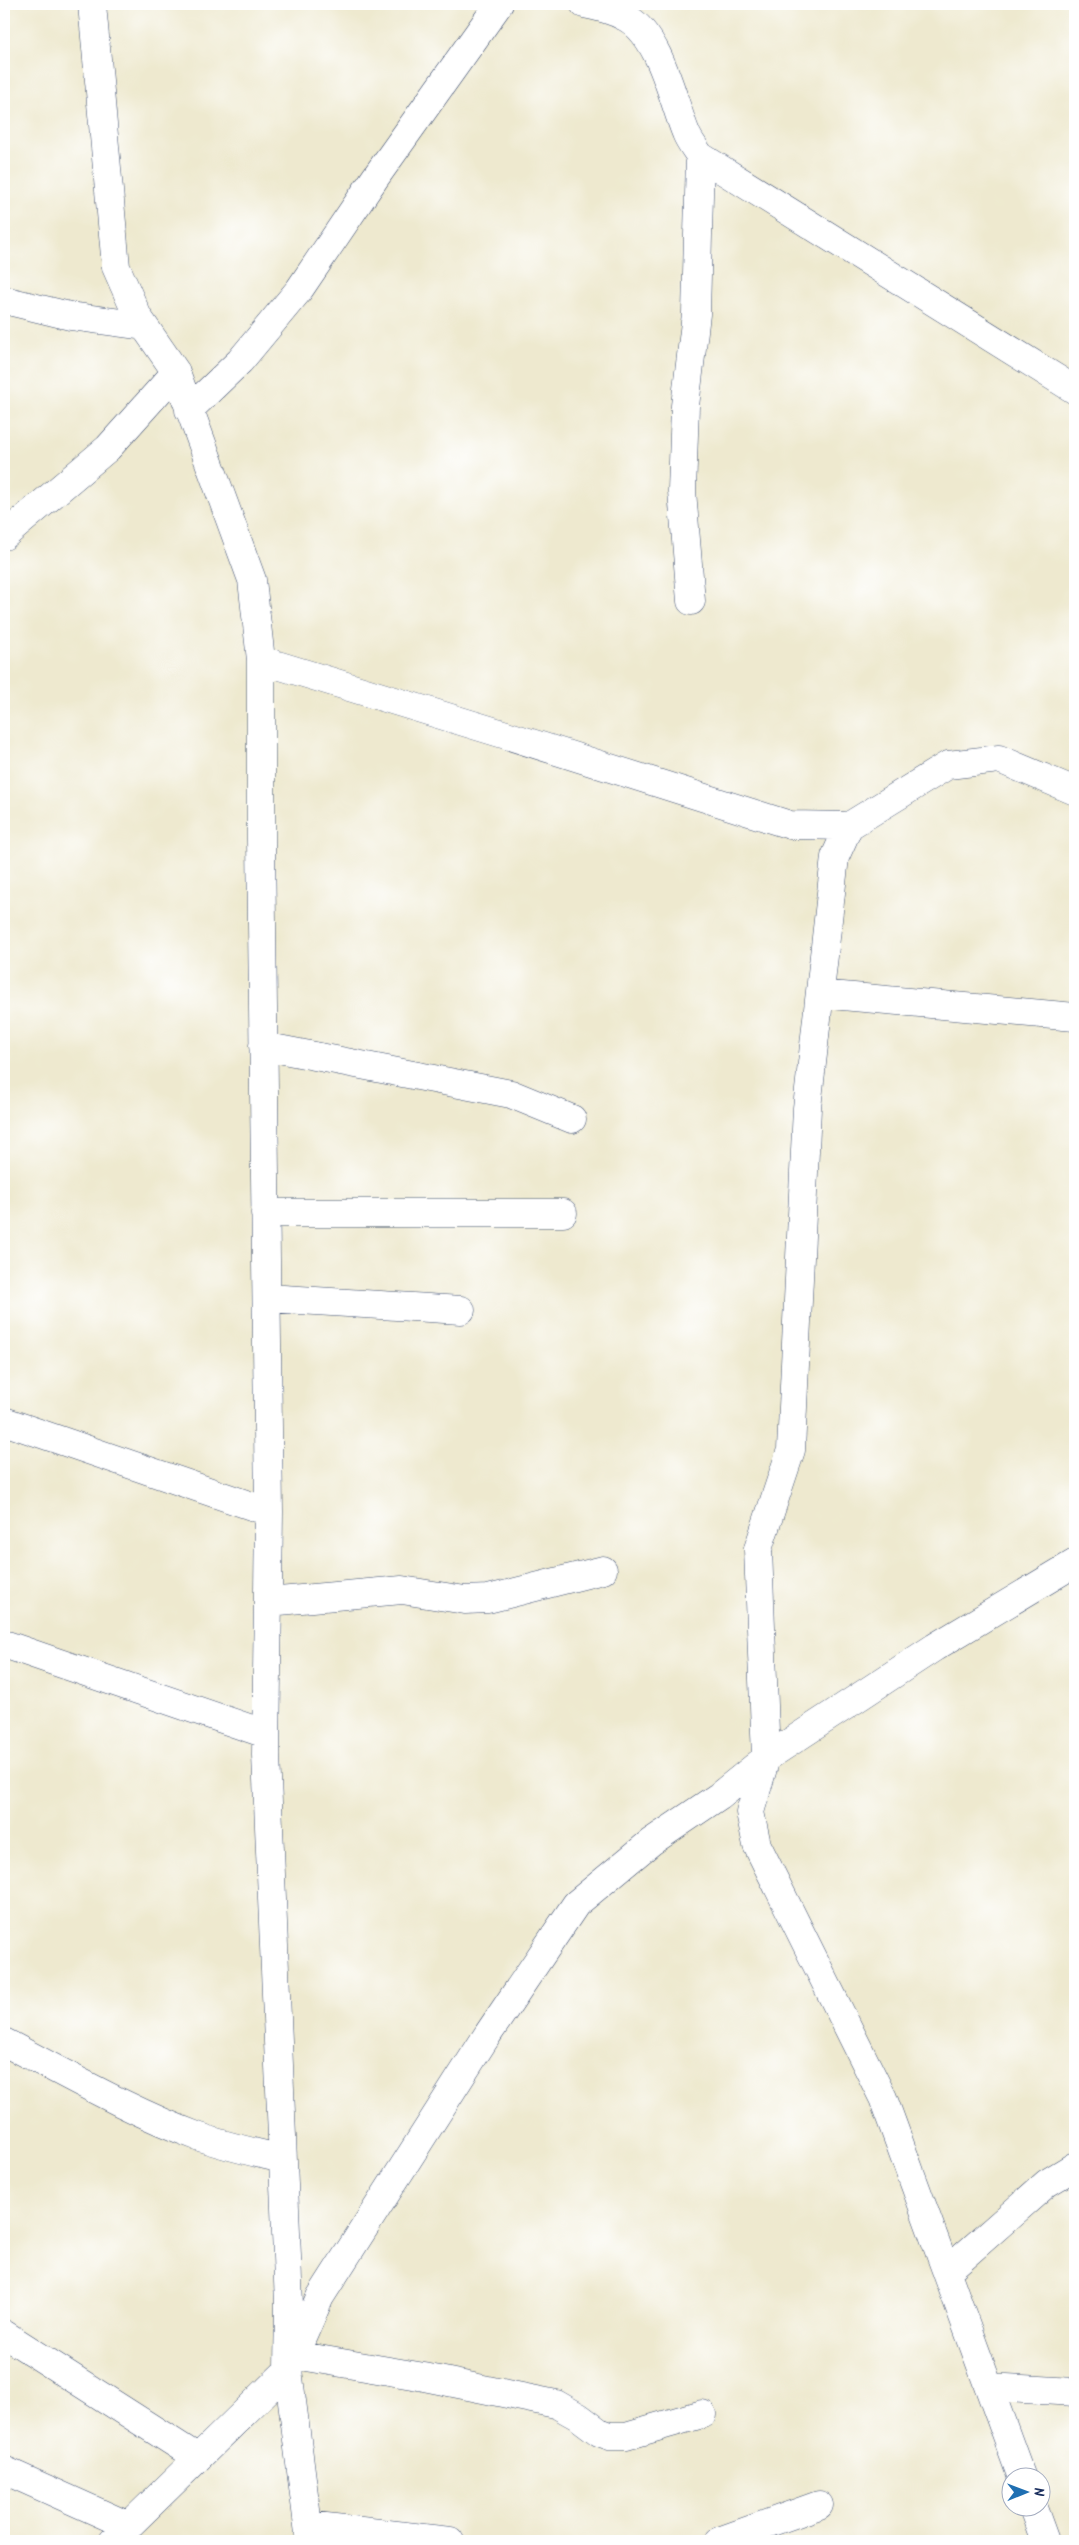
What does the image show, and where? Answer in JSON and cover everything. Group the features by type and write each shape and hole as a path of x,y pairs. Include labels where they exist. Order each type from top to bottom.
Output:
{"street":[{"path":"92,4 116,267 144,326 176,372 252,580 261,660 268,1512 266,1734 291,2362 309,2533 450,2541"},
{"path":"189,410 240,361 299,290 375,178 499,4"},
{"path":"584,4 613,11 629,20 644,35 657,56 687,135 700,156 1075,390"},
{"path":"691,601 682,490 685,406 696,314 700,156"},
{"path":"4,300 70,316 144,326"},
{"path":"4,536 108,448 176,372"},
{"path":"261,660 790,825 849,826 948,765 999,759 1075,791"},
{"path":"849,826 835,857 807,1108 791,1450 758,1549 766,1758 750,1812 757,1845 883,2098 1018,2468"},
{"path":"820,994 1075,1017"},
{"path":"263,1046 511,1094 572,1119"},
{"path":"265,1213 562,1213"},
{"path":"267,1298 461,1310"},
{"path":"4,1421 268,1512"},
{"path":"4,2470 121,2534 291,2362 320,2296 488,2034 576,1904 651,1842 719,1796 766,1758 935,1647 1075,1563"},
{"path":"268,1602 402,1590 465,1600 488,1599 602,1570"},
{"path":"4,1644 266,1734"},
{"path":"4,2042 104,2094 195,2135 235,2148 282,2159"},
{"path":"947,2271 1047,2183 1075,2166"},
{"path":"4,2334 198,2458"},
{"path":"291,2362 424,2377 556,2404 599,2432 610,2436 626,2436 702,2414"},
{"path":"989,2387 1075,2392"},
{"path":"718,2541 819,2505"},
{"path":"1037,2518 1045,2541"}]}
